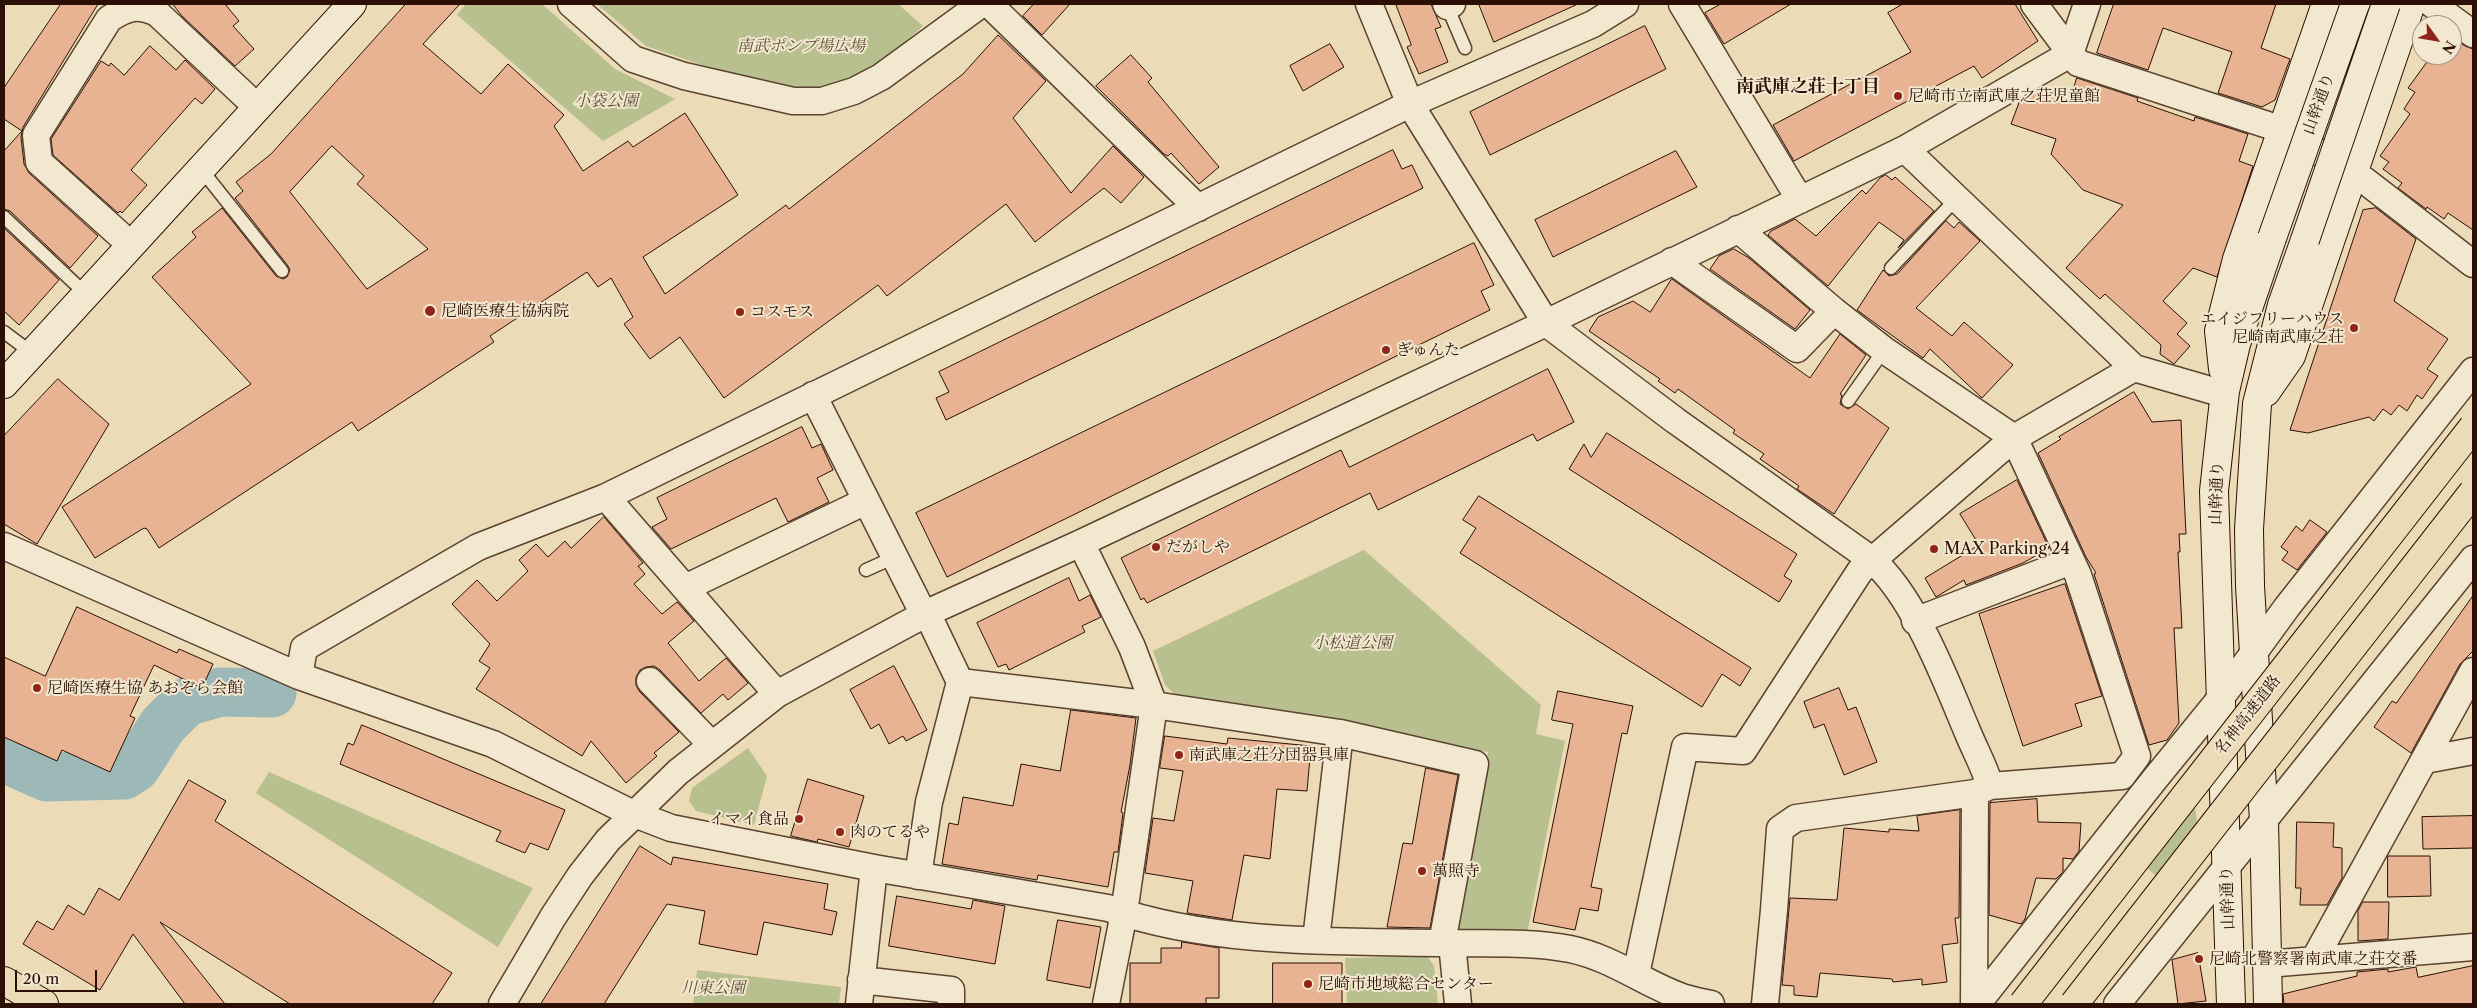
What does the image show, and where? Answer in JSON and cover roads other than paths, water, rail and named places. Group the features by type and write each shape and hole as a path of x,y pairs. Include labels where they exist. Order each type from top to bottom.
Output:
{"main road":[{"name":"名神高速道路","path":"2023,1004 2473,426"},
{"path":"2074,1004 2473,492"},
{"path":"4,981 44,1004"}],"street":[{"path":"4,384 352,4"},
{"path":"571,4 633,58 684,76 793,101 822,101 854,91 881,77 981,4"},
{"path":"989,4 1198,208"},
{"path":"1369,4 1410,104 1546,323 1676,421 1872,560 1886,572 1943,674 1982,790 1976,1004"},
{"path":"299,676 304,648 478,547 606,497 1410,104 1592,24 1625,4"},
{"path":"1682,4 1800,200"},
{"path":"2034,4 2078,63 2283,130 2354,173 2473,264"},
{"path":"502,1004 553,917 580,876 608,840 678,772 777,694 926,614 1081,543 1546,323 1905,149 2070,54 2087,4"},
{"path":"1905,149 2134,368 2225,392 2220,330 2222,314 2237,259 2326,4"},
{"name":"山幹通り","path":"2231,1004 2214,491 2225,392 2238,336 2355,4"},
{"name":"山幹通り","path":"2268,1004 2264,822 2249,530 2257,404 2282,305 2386,4"},
{"path":"2257,404 2291,356 2411,4"},
{"path":"2432,4 2473,34"},
{"path":"131,245 39,162 36,135 109,19 125,8 145,8 157,13 257,107"},
{"path":"1738,229 1834,311 1884,350 2014,438 2071,561 2137,756 2122,776 1982,790 1796,818 1780,828 1765,1004"},
{"path":"1672,262 1797,349 1834,311"},
{"path":"1636,974 1685,748 1743,751 1860,571 2014,438 2134,368"},
{"path":"1976,1004 2220,700 2287,607 2473,372"},
{"path":"813,395 960,682 929,802 918,876"},
{"path":"606,497 777,694"},
{"path":"684,588 866,501"},
{"path":"1081,543 1132,647 1154,705 1124,913 1106,1004"},
{"path":"4,546 299,676 493,744 635,815 671,828 874,868 1108,908 1136,918 1186,928 1256,938 1523,945 1570,949 1617,964 1682,997 1711,1004"},
{"path":"2117,1004 2227,869 2473,559"},
{"path":"1915,621 2071,561"},
{"path":"2314,960 2473,672"},
{"path":"650,681 712,745"},
{"path":"960,682 1154,705 1340,733 1475,764 1447,943 1458,1004"},
{"path":"1316,940 1340,733"},
{"path":"2424,760 2473,750"},
{"path":"2129,767 2154,780"},
{"path":"874,868 860,992 951,990 951,1004"},
{"path":"2267,964 2473,947"}],"lane":[{"path":"1448,4 1465,48"},
{"path":"201,169 282,271"},
{"path":"1891,268 1957,198"},
{"path":"4,217 86,294"},
{"path":"4,332 32,352"},
{"path":"1848,401 1884,350"},
{"path":"866,570 895,557"}],"waterway":[{"path":"4,758 47,777 124,775 136,767 163,725 186,702 220,692 272,693"}],"place":[{"name":"尼崎市立南武庫之荘児童館","path":"1898,96"},
{"name":"尼崎医療生協病院","path":"430,311"},
{"name":"コスモス","path":"740,312"},
{"name":"エイジフリーハウス 尼崎南武庫之荘","path":"2354,328"},
{"name":"ぎゅんた","path":"1386,350"},
{"name":"だがしや","path":"1156,547"},
{"name":"MAX Parking 24","path":"1934,549"},
{"name":"尼崎医療生協 あおぞら会館","path":"37,688"},
{"name":"南武庫之荘分団器具庫","path":"1179,755"},
{"name":"イマイ食品","path":"799,819"},
{"name":"肉のてるや","path":"840,832"},
{"name":"萬照寺","path":"1422,871"},
{"name":"尼崎北警察署南武庫之荘交番","path":"2199,959"},
{"name":"尼崎市地域総合センター","path":"1308,984"}],"district":[{"name":"南武庫之荘十丁目","path":"1808,87"}],"park label":[{"name":"南武ポンプ場広場","path":"801,46"},
{"name":"小袋公園","path":"606,101"},
{"name":"小松道公園","path":"1352,643"},
{"name":"川東公園","path":"713,988"}]}
